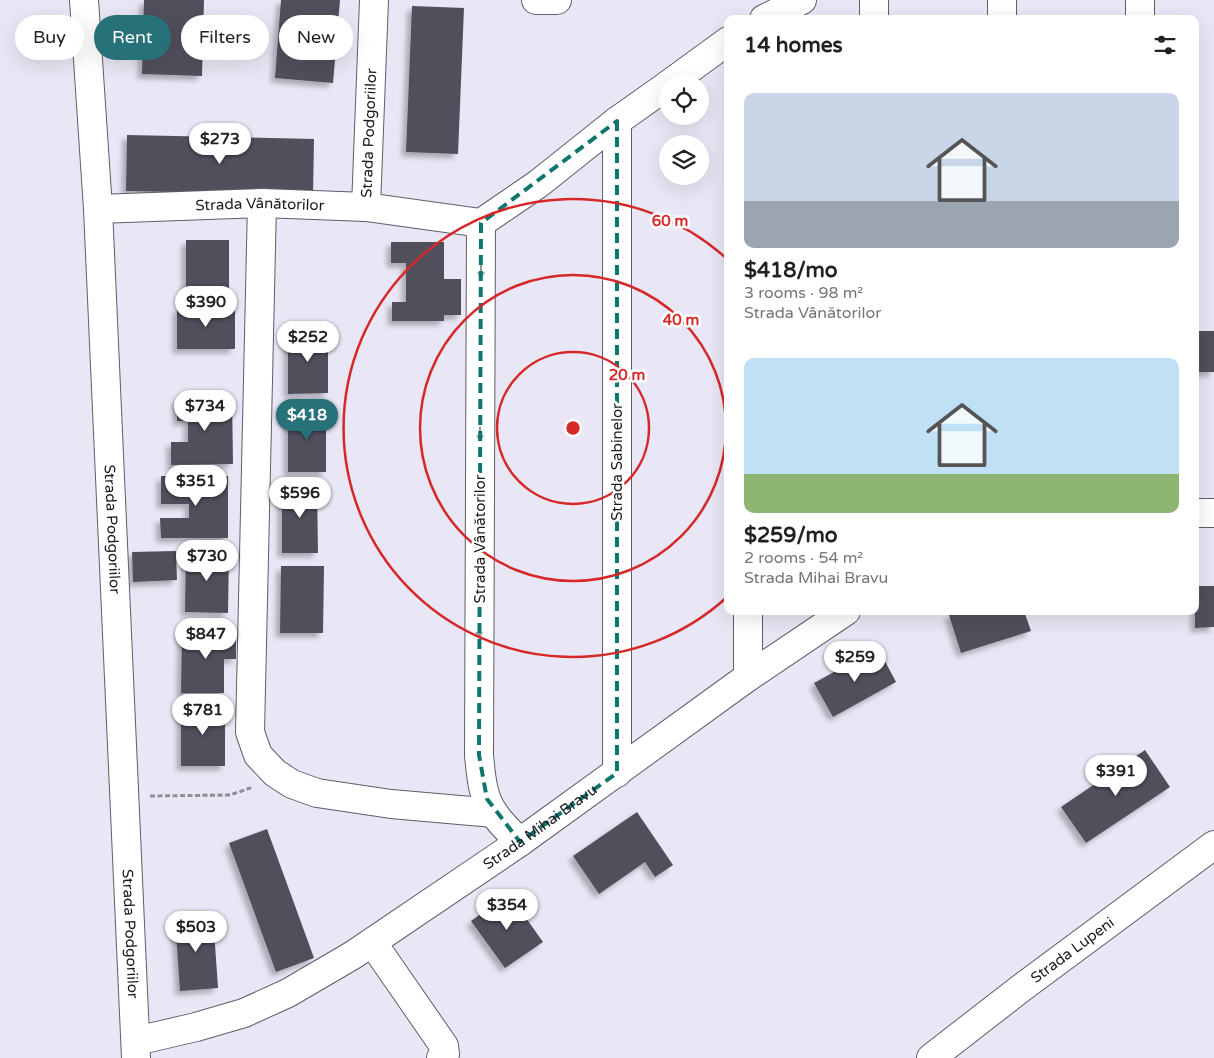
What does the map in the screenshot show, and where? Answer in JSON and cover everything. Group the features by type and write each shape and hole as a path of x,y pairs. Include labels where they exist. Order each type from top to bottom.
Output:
{"street":[{"name":"Strada Podgoriilor","path":"84,0 98,209 136,1050"},
{"name":"Strada Podgoriilor","path":"366,207 374,0"},
{"path":"536,0 557,0"},
{"path":"772,15 802,0"},
{"path":"874,0 874,15"},
{"path":"1002,0 1002,15"},
{"path":"1140,0 1140,15"},
{"path":"681,75 724,44"},
{"path":"481,223 538,184 659,91"},
{"name":"Strada Sabinelor","path":"617,122 617,772"},
{"name":"Strada Vânătorilor","path":"98,209 262,204 366,207 481,223 479,755 482,785 494,813 520,842"},
{"path":"262,204 250,732 258,755 274,772 292,784 317,793 391,804 494,813"},
{"path":"1199,513 1214,513"},
{"path":"748,615 748,677"},
{"name":"Strada Mihai Bravu","path":"136,1050 196,1027 244,1013 288,994 353,955 520,842 748,677 840,615"},
{"name":"Strada Lupeni","path":"931,1058 1020,989 1214,846"},
{"path":"372,942 444,1046 445,1054 441,1058"}],"path":[{"path":"125,797 230,796 252,787 274,772"}],"highlighted area":[{"path":"617,121 617,773 520,842 487,799 479,755 481,223"}],"building":[{"path":"144,0 204,0 204,15 181,15 181,60 202,60 202,76 142,74 142,60 171,60 171,15 144,15"},
{"path":"281,0 340,0 339,15 280,15"},
{"path":"412,6 464,8 458,154 406,152"},
{"path":"279,26 279,60 335,60 333,83 275,78"},
{"path":"127,135 314,139 313,195 126,191"},
{"path":"186,240 229,240 229,298 186,298"},
{"path":"391,242 444,242 444,279 461,279 461,315 444,315 444,321 392,321 392,302 406,302 406,263 391,263"},
{"path":"177,308 235,308 235,349 177,349"},
{"path":"1199,331 1214,331 1214,372 1199,372"},
{"path":"288,333 328,333 328,393 288,394"},
{"path":"177,398 232,398 233,464 171,465 171,442 188,442 188,421 177,421"},
{"path":"288,409 326,409 326,472 288,472"},
{"path":"161,476 228,476 228,538 161,538 160,518 189,518 189,504 161,504"},
{"path":"282,485 317,485 318,553 282,553"},
{"path":"176,551 177,580 133,582 132,552"},
{"path":"186,551 229,552 228,613 185,612"},
{"path":"281,566 324,566 323,633 280,633"},
{"path":"1199,586 1214,586 1214,627 1195,628 1195,615 1199,615"},
{"path":"949,615 1025,615 1031,631 961,653"},
{"path":"182,631 236,631 236,659 224,659 224,693 181,693"},
{"path":"878,648 896,682 833,717 814,683"},
{"path":"181,705 225,705 225,766 181,766"},
{"path":"1145,750 1170,787 1086,843 1061,807"},
{"path":"637,812 673,865 655,877 645,862 599,894 573,856"},
{"path":"267,829 314,958 276,972 229,843"},
{"path":"509,894 543,942 505,968 471,921"},
{"path":"213,916 218,988 180,991 175,918"}]}
